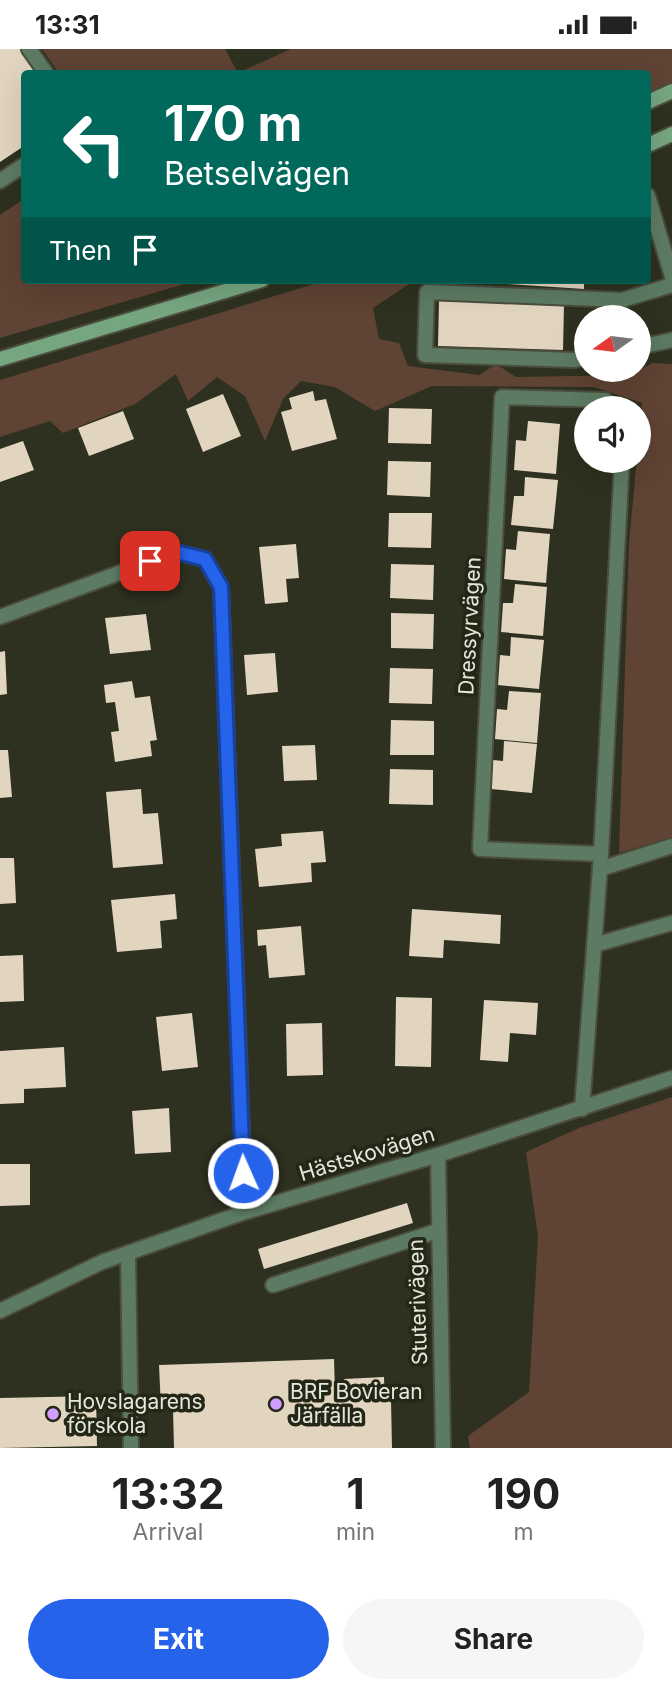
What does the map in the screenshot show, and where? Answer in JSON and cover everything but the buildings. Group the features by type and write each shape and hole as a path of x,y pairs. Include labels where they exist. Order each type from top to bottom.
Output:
{"street":[{"path":"29,49 44,70"},
{"path":"651,101 672,91"},
{"path":"651,144 672,134"},
{"path":"0,181 21,167"},
{"path":"651,206 672,277"},
{"path":"0,359 249,284"},
{"path":"574,360 425,355 427,292 622,300 672,285"},
{"path":"651,344 672,340"},
{"name":"Dressyrvägen","path":"574,399 502,397 480,849 601,861"},
{"path":"582,1109 601,861 621,473"},
{"path":"0,617 176,552 205,559 221,587 245,1212"},
{"path":"601,861 672,846"},
{"path":"594,945 672,923"},
{"name":"Hästskovägen","path":"0,1311 102,1262 245,1212 438,1155 672,1078"},
{"name":"Stuterivägen","path":"438,1155 437,1231 443,1448"},
{"path":"273,1285 437,1231"},
{"path":"128,1253 131,1448"}],"shaded area":[{"path":"42,49 225,49 236,70 57,70"},
{"path":"291,49 672,49 672,82 651,92 651,70 245,70"},
{"path":"21,201 21,284 184,284 0,338 0,215"},
{"path":"314,284 409,284 373,308 379,339 399,343 408,366 479,375 496,364 516,377 574,376 574,382 651,382 651,364 672,364 672,837 619,853 629,543 636,473 651,473 651,396 621,396 594,387 432,386 375,411 335,387 301,381 283,399 265,441 245,396 217,377 188,401 176,374 135,404 63,433 50,421 0,437 0,380"},
{"path":"672,1097 672,1448 470,1448 468,1436 529,1392 538,1237 526,1152 579,1128"}],"place":[{"name":"BRF Bovieran Järfälla","path":"276,1404"},
{"name":"Hovslagarens förskola","path":"53,1414"}],"route":[{"path":"150,561 176,552 205,559 221,587 243,1173"}]}
